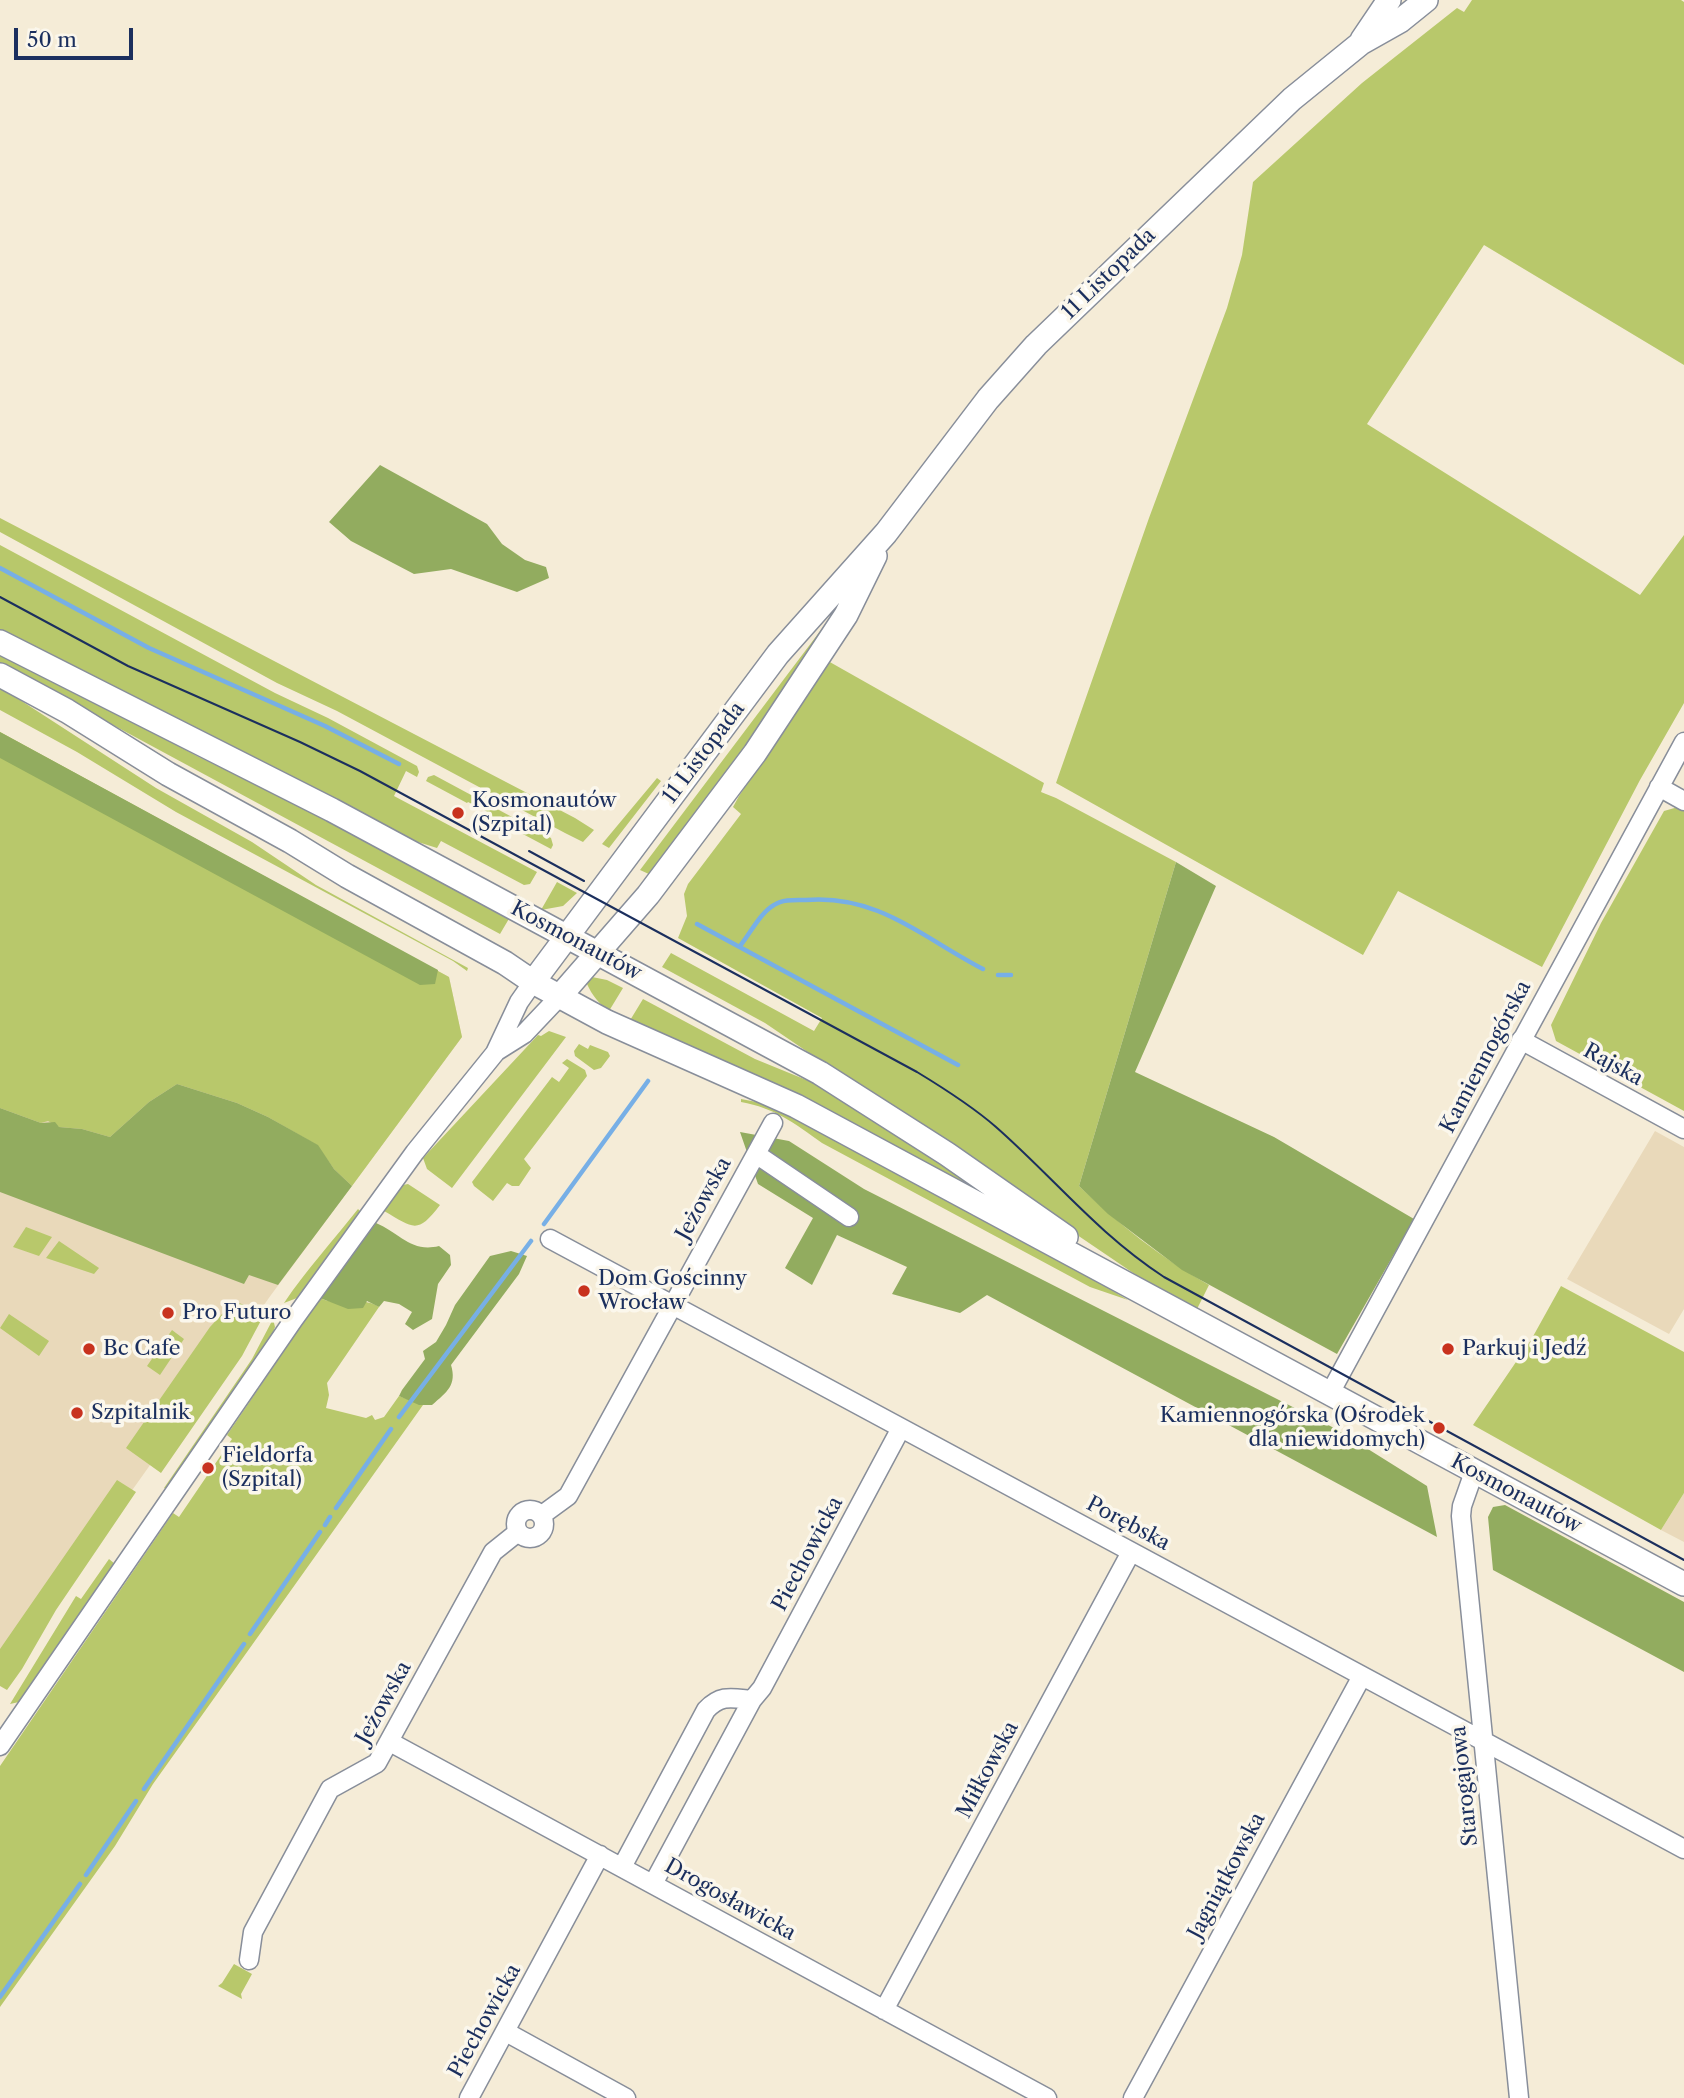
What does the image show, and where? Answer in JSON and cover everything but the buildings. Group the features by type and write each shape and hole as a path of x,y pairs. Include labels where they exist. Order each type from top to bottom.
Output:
{"main road":[{"name":"11 Listopada","path":"1361,43 1389,0"},
{"name":"11 Listopada","path":"533,982 778,654 886,533 988,399 1036,345 1292,99 1361,43 1400,21 1426,0"},
{"name":"11 Listopada","path":"560,996 654,887 755,753 846,615 886,533"},
{"name":"Kosmonautów","path":"0,642 332,810 820,1073 869,1102 1023,1205 1127,1283"},
{"name":"Kosmonautów","path":"0,675 67,711 168,774 505,963 533,982 656,1045 796,1106 1684,1584"}],"street":[{"name":"Kamiennogórska","path":"1329,1395 1684,742"},
{"path":"1659,787 1684,801"},
{"path":"0,1746 294,1319 410,1159 495,1053 519,1002 533,982"},
{"path":"495,1053 524,1034 560,996"},
{"name":"Rajska","path":"1521,1040 1684,1129"},
{"name":"Jeżowska","path":"249,1960 253,1932 330,1789 377,1763 493,1552 519,1532 516,1524 522,1512 534,1510 542,1515 568,1496 773,1124"},
{"name":"Jeżowska","path":"756,1154 849,1217"},
{"name":"Porębska","path":"550,1239 1684,1849"},
{"name":"Piechowicka","path":"653,1884 752,1700 762,1688 901,1428"},
{"name":"Starogajowa","path":"1474,1472 1461,1516 1518,2098"},
{"name":"Miłkowska","path":"884,2010 1131,1552"},
{"name":"Jagniątkowska","path":"1133,2098 1362,1676"},
{"path":"622,1867 706,1710 715,1701 727,1698 752,1700"},
{"name":"Drogosławicka","path":"390,1742 1047,2098"},
{"name":"Piechowicka","path":"469,2098 600,1856"},
{"path":"506,2032 626,2098"}],"shaded area":[{"path":"0,732 449,977 462,1037 271,1295 0,1676"},
{"path":"1655,1131 1684,1147 1684,1309 1669,1334 1567,1279"},
{"path":"1684,1493 1684,1542 1661,1530"}],"green space":[{"path":"1472,0 1684,2 1684,365 1484,245 1367,424 1640,595 1684,535 1684,703 1640,780 1542,967 1398,891 1363,955 1056,783 1149,518 1227,308 1242,255 1253,182 1362,83 1457,8 1464,12"},
{"path":"380,465 487,524 502,544 525,560 546,567 549,578 517,592 451,569 414,574 351,541 329,522"},
{"path":"0,518 594,830 583,842 337,711 277,683 0,532"},
{"path":"0,545 417,766 417,777 406,771 394,796 537,872 530,884 524,885 441,841 437,848 402,837 182,727 0,629"},
{"path":"833,614 739,758 651,875 640,870"},
{"path":"0,651 197,756 338,824 510,917 500,934 0,664"},
{"path":"828,661 1044,783 1041,792 1176,862 1079,1186 1141,1240 1209,1285 1196,1311 1142,1279 765,1023 662,967 671,953 814,1031 822,1018 678,938 687,916 684,894 688,884 741,814 733,807 739,796"},
{"path":"0,687 156,788 252,842 316,885 468,968 467,971 176,812 77,752 0,710"},
{"path":"0,732 449,977 462,1037 352,1186 334,1169 317,1145 237,1103 177,1084 149,1102 110,1137 82,1129 59,1127 48,1121 41,1123 0,1108"},
{"path":"0,732 438,970 435,984 420,985 0,758"},
{"path":"434,775 551,838 551,849 489,816 490,813 426,781"},
{"path":"657,778 661,781 609,848 602,844"},
{"path":"1678,807 1684,811 1684,1111 1556,1041 1551,1025 1601,923 1664,811"},
{"path":"1176,862 1216,886 1135,1072 1274,1137 1414,1219 1337,1354 1182,1270 1108,1214 1079,1186"},
{"path":"557,882 577,893 563,906 541,910"},
{"path":"592,977 607,980 623,988 609,1011 594,996 587,984"},
{"path":"643,999 755,1059 826,1088 1015,1213 629,1022"},
{"path":"549,1031 566,1037 452,1188 427,1169 423,1158 538,1035"},
{"path":"579,1044 588,1049 590,1045 608,1052 610,1056 601,1068 594,1070 575,1056 574,1051"},
{"path":"567,1059 585,1070 587,1076 524,1159 531,1168 519,1186 507,1183 493,1201 472,1182 552,1077 559,1082 569,1068 562,1063"},
{"path":"177,1084 237,1103 318,1145 334,1169 352,1186 278,1285 249,1275 244,1284 0,1192 0,1108 41,1123 55,1122 59,1127 82,1129 110,1137 149,1102"},
{"path":"741,1099 767,1104 786,1113 1073,1267 1128,1300 1090,1287 822,1143 784,1117 741,1102"},
{"path":"740,1132 789,1141 864,1189 1336,1429 1427,1486 1437,1537 987,1295 960,1313 892,1294 907,1267 837,1235 812,1285 785,1268 813,1218 758,1184"},
{"path":"408,1184 440,1205 420,1225 409,1224 384,1211 403,1185"},
{"path":"358,1209 360,1211 297,1298 284,1303 310,1267"},
{"path":"376,1223 406,1241 421,1247 439,1246 450,1255 451,1265 438,1284 432,1319 413,1330 405,1324 412,1312 399,1304 384,1301 379,1307 367,1301 363,1308 348,1309 320,1298"},
{"path":"26,1227 52,1237 39,1256 13,1247"},
{"path":"59,1241 99,1268 94,1274 46,1258"},
{"path":"511,1251 527,1256 519,1274 451,1365 453,1378 446,1392 432,1405 419,1405 399,1396 425,1359 423,1351 436,1342 455,1305 490,1256"},
{"path":"1561,1286 1684,1352 1684,1493 1661,1530 1473,1425 1531,1340"},
{"path":"320,1298 337,1302 371,1303 379,1307 327,1383 329,1395 326,1408 366,1418 372,1415 375,1420 384,1417 399,1396 423,1405 153,1784 115,1846 0,2007 0,1766 173,1513 179,1517 232,1439 227,1435"},
{"path":"234,1301 265,1313 242,1356 161,1473 126,1448 210,1327"},
{"path":"9,1314 49,1341 39,1356 0,1328"},
{"path":"273,1319 275,1327 272,1335 166,1489 164,1488 252,1359"},
{"path":"172,1330 184,1339 160,1375 147,1366"},
{"path":"117,1480 136,1492 56,1610 7,1690 0,1686 0,1649"},
{"path":"1505,1505 1684,1602 1684,1672 1493,1570 1488,1517 1493,1507"},
{"path":"109,1559 115,1564 23,1699 10,1704 76,1596 81,1599"},
{"path":"234,1964 252,1974 241,1994 242,1999 218,1986"}],"waterway":[{"path":"0,568 149,648 325,726 399,764"},
{"path":"740,946 764,913 778,903 793,900 832,900 878,911 983,969"},
{"path":"697,924 958,1065"},
{"path":"998,975 1011,975"},
{"path":"544,1224 648,1081"},
{"path":"399,1417 531,1241"},
{"path":"336,1508 391,1429"},
{"path":"325,1525 330,1517"},
{"path":"250,1634 320,1532"},
{"path":"144,1789 244,1644"},
{"path":"86,1875 136,1801"},
{"path":"0,1997 80,1884"}],"tram line":[{"path":"0,597 128,666 360,771 917,1072 987,1119 1097,1224 1164,1277 1684,1560"},
{"path":"529,851 584,881"}],"place":[{"name":"Kosmonautów (Szpital)","path":"458,813"},
{"name":"Dom Gościnny Wrocław","path":"584,1291"},
{"name":"Pro Futuro","path":"168,1313"},
{"name":"Bc Cafe","path":"89,1349"},
{"name":"Parkuj i Jedź","path":"1448,1349"},
{"name":"Szpitalnik","path":"77,1413"},
{"name":"Kamiennogórska (Ośrodek dla niewidomych)","path":"1439,1428"},
{"name":"Fieldorfa (Szpital)","path":"208,1468"}]}
